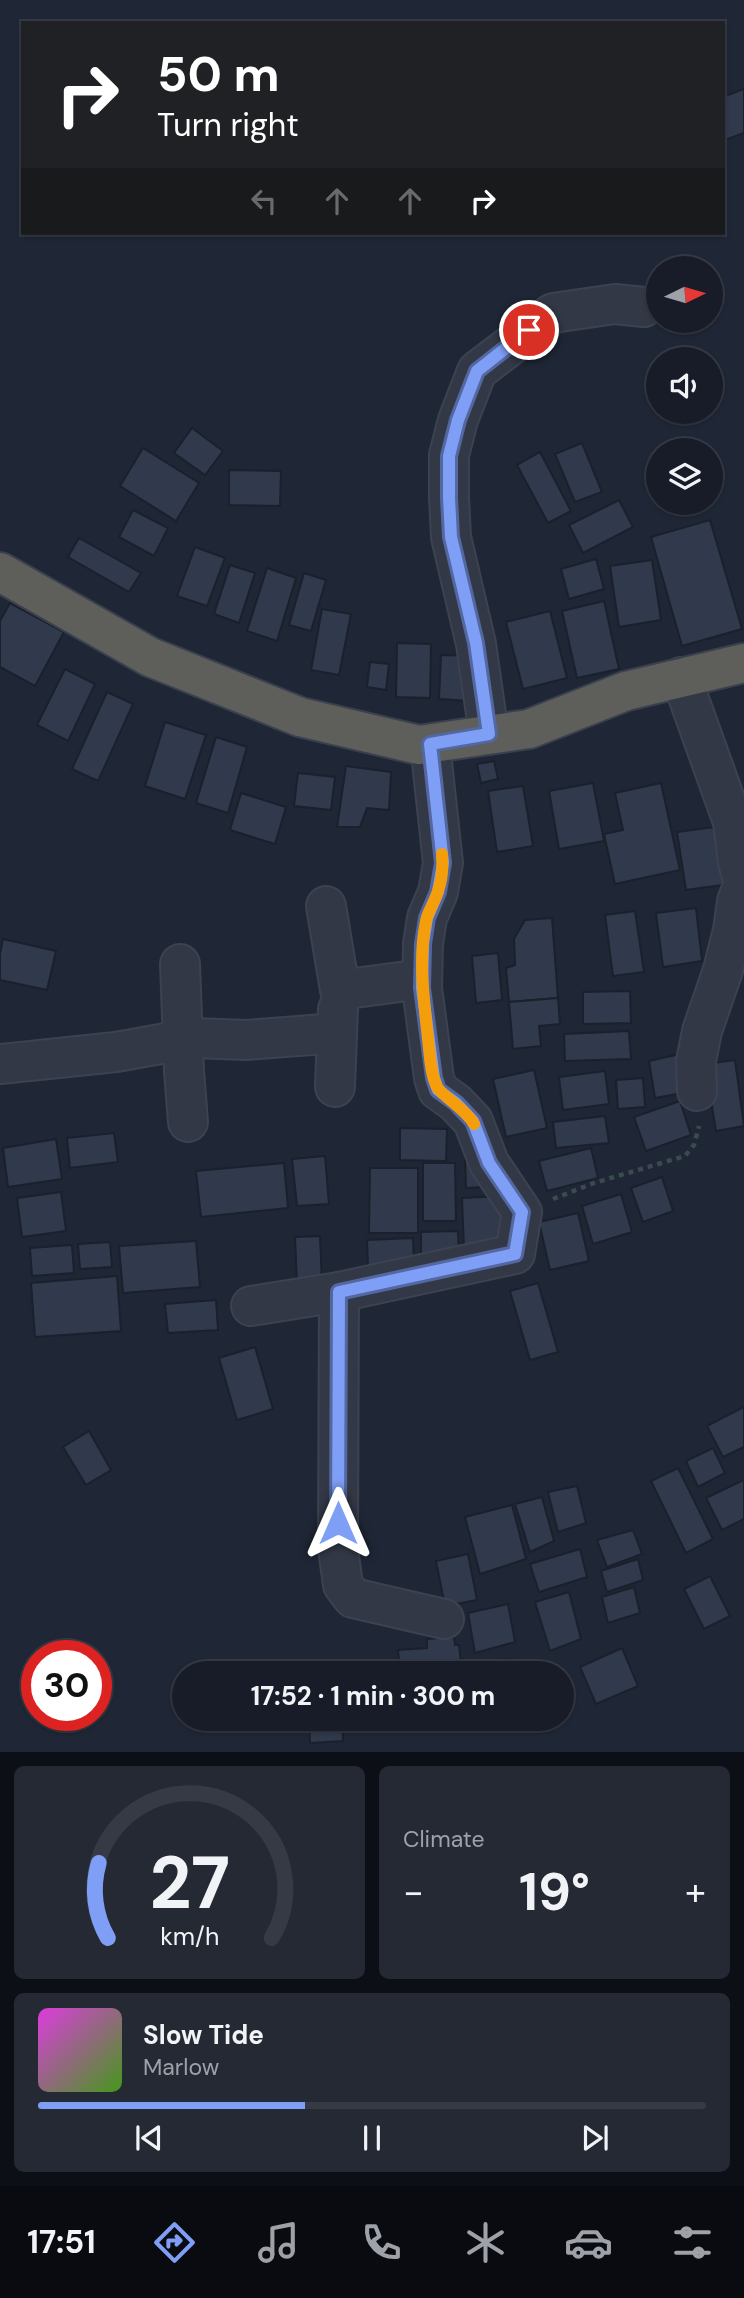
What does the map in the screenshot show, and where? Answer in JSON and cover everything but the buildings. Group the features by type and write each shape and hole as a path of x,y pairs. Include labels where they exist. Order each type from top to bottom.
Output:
{"highway":[{"path":"0,572 150,657 300,717 419,745 529,729 626,691 744,663"}],"street":[{"path":"489,734 476,643 451,537 449,456 458,420 477,371 553,313 615,304 643,307"},
{"path":"681,677 733,822 744,884 737,901 723,970 702,1031 696,1061 697,1091"},
{"path":"250,1306 339,1292 515,1254 522,1212 489,1163 473,1121 456,1103 438,1090 429,1048 422,979 423,944 427,918 438,892 443,863 430,744"},
{"path":"326,906 340,990 335,1087"},
{"path":"180,964 188,1122"},
{"path":"340,990 422,979"},
{"path":"0,1064 116,1052 194,1038 246,1040 337,1033"},
{"path":"339,1292 338,1548 342,1585 353,1598 444,1619"}],"path":[{"path":"522,1212 594,1183 685,1156 698,1137 697,1091"}],"slow traffic":[{"path":"442,854 438,892 427,918 423,944 422,988 429,1048 438,1090 456,1103 474,1124"}],"route":[{"path":"338,1523 339,1292 515,1254 522,1212 489,1163 473,1121 456,1103 438,1090 429,1048 422,988 423,944 427,918 438,892 443,863 430,744 489,734 476,643 451,537 449,456 458,420 477,371 529,330"}]}
